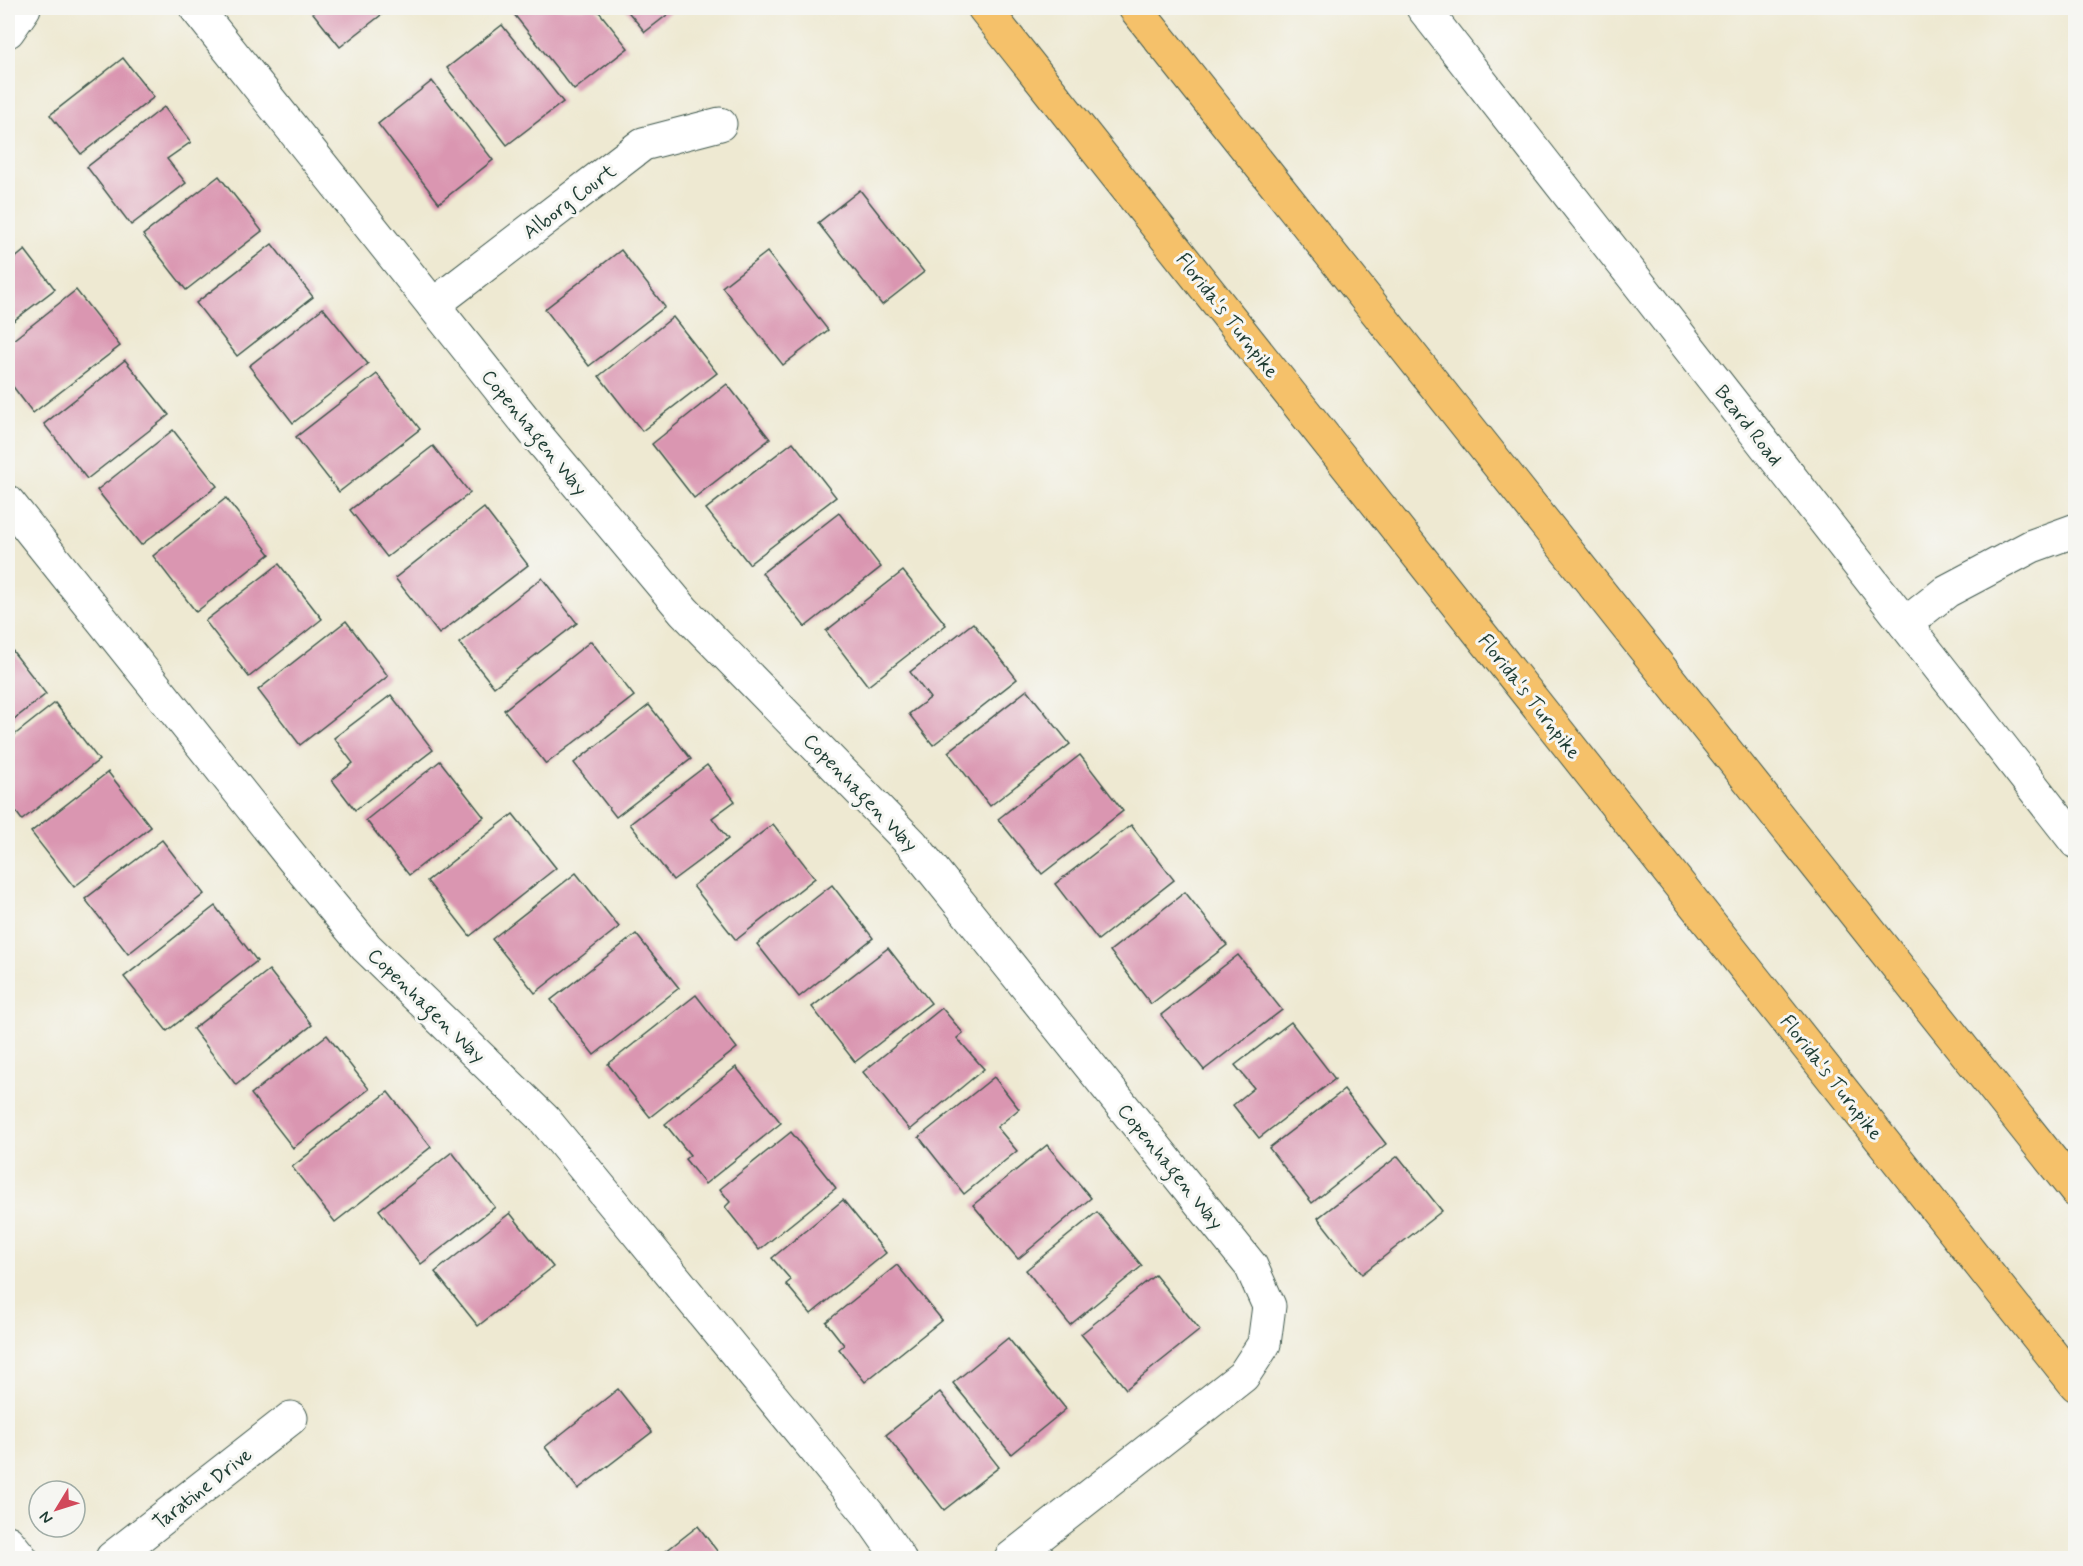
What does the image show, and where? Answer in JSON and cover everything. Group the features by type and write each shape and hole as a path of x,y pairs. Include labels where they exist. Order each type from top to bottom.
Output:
{"highway":[{"name":"Florida's Turnpike","path":"984,8 2076,1385"},
{"path":"1135,8 2076,1191"}],"street":[{"path":"8,31 24,8"},
{"name":"Copenhagen Way","path":"196,8 539,438 684,610 912,843 1251,1266 1269,1306 1264,1344 1244,1376 1011,1558"},
{"name":"Beard Road","path":"1423,8 2076,842"},
{"name":"Alborg Court","path":"433,305 643,144 720,124"},
{"name":"Copenhagen Way","path":"8,502 294,861 366,946 544,1119 869,1515 899,1558"},
{"path":"1905,624 1947,591 2032,546 2076,530"},
{"name":"Taratine Drive","path":"112,1558 291,1418"},
{"path":"8,1542 21,1558"}],"building":[{"path":"309,8 390,8 340,47"},
{"path":"509,8 596,8 628,48 574,90"},
{"path":"625,8 676,8 645,32"},
{"path":"502,25 563,102 507,145 447,68"},
{"path":"123,58 154,97 81,154 50,115"},
{"path":"432,81 493,160 439,203 378,124"},
{"path":"164,107 191,142 167,159 186,183 131,225 87,167"},
{"path":"219,176 262,231 186,290 143,235"},
{"path":"860,190 924,272 882,305 818,223"},
{"path":"272,244 313,297 237,356 196,303"},
{"path":"25,250 55,289 8,325 8,264"},
{"path":"621,250 665,307 589,366 545,309"},
{"path":"767,252 828,330 783,365 722,287"},
{"path":"76,290 120,346 33,413 8,380 8,344"},
{"path":"323,308 368,364 293,423 249,366"},
{"path":"673,317 717,373 642,431 599,376"},
{"path":"125,360 169,415 87,479 44,424"},
{"path":"377,374 420,429 339,492 296,437"},
{"path":"727,384 770,439 694,498 652,444"},
{"path":"173,430 217,486 141,545 97,490"},
{"path":"793,442 836,497 749,564 706,509"},
{"path":"433,446 470,493 387,557 350,510"},
{"path":"226,498 270,554 196,612 153,556"},
{"path":"484,508 528,565 439,634 395,578"},
{"path":"839,513 881,567 805,627 762,573"},
{"path":"279,564 322,619 249,677 205,621"},
{"path":"903,571 946,625 868,686 826,631"},
{"path":"542,578 577,623 494,687 459,643"},
{"path":"346,621 388,676 300,745 258,690"},
{"path":"973,623 1017,679 933,745 909,714 930,698 910,672"},
{"path":"591,641 634,696 546,764 504,710"},
{"path":"8,645 46,694 8,724"},
{"path":"1027,690 1070,744 990,806 948,752"},
{"path":"391,695 433,750 355,810 332,780 353,763 334,738"},
{"path":"55,703 99,760 22,820 8,801 8,740"},
{"path":"649,705 691,759 616,817 574,763"},
{"path":"1080,755 1123,811 1042,874 998,819"},
{"path":"440,761 484,817 409,875 366,820"},
{"path":"707,765 735,801 712,818 728,839 673,880 630,824"},
{"path":"108,772 151,827 74,887 31,832"},
{"path":"513,814 556,868 470,936 427,881"},
{"path":"773,824 815,878 736,940 693,886"},
{"path":"1131,825 1174,880 1098,940 1055,884"},
{"path":"162,840 204,894 128,954 85,899"},
{"path":"576,873 619,927 535,993 492,939"},
{"path":"832,885 873,938 799,997 757,944"},
{"path":"1185,892 1227,945 1151,1004 1110,951"},
{"path":"215,906 257,961 167,1031 124,977"},
{"path":"636,934 679,988 594,1055 551,1000"},
{"path":"888,948 931,1003 855,1062 812,1007"},
{"path":"1238,955 1282,1010 1204,1070 1161,1015"},
{"path":"269,970 312,1025 236,1085 193,1029"},
{"path":"696,995 737,1048 650,1117 608,1064"},
{"path":"942,1008 963,1033 957,1038 984,1069 910,1130 863,1072"},
{"path":"1291,1022 1335,1079 1259,1138 1233,1105 1254,1088 1235,1065"},
{"path":"327,1035 369,1089 293,1148 251,1094"},
{"path":"736,1067 781,1123 705,1184 685,1159 690,1155 665,1124"},
{"path":"994,1077 1019,1109 997,1127 1017,1151 964,1194 919,1137"},
{"path":"1344,1090 1386,1144 1312,1203 1269,1148"},
{"path":"388,1092 431,1147 335,1222 292,1167"},
{"path":"791,1132 836,1188 759,1250 725,1207 730,1202 720,1189"},
{"path":"1047,1145 1091,1198 1018,1259 973,1205"},
{"path":"452,1152 495,1207 421,1264 379,1210"},
{"path":"1398,1156 1442,1211 1362,1274 1318,1218"},
{"path":"843,1200 886,1253 811,1314 786,1284 791,1280 772,1258"},
{"path":"1097,1212 1142,1266 1070,1325 1026,1270"},
{"path":"510,1213 553,1267 478,1326 435,1272"},
{"path":"897,1265 942,1320 865,1382 839,1349 844,1345 826,1322"},
{"path":"1155,1275 1200,1330 1126,1389 1081,1334"},
{"path":"1008,1338 1066,1409 1011,1454 953,1383"},
{"path":"618,1389 652,1432 578,1489 545,1447"},
{"path":"940,1392 999,1467 944,1510 886,1435"},
{"path":"698,1526 721,1556 718,1558 664,1558 661,1555"}]}
